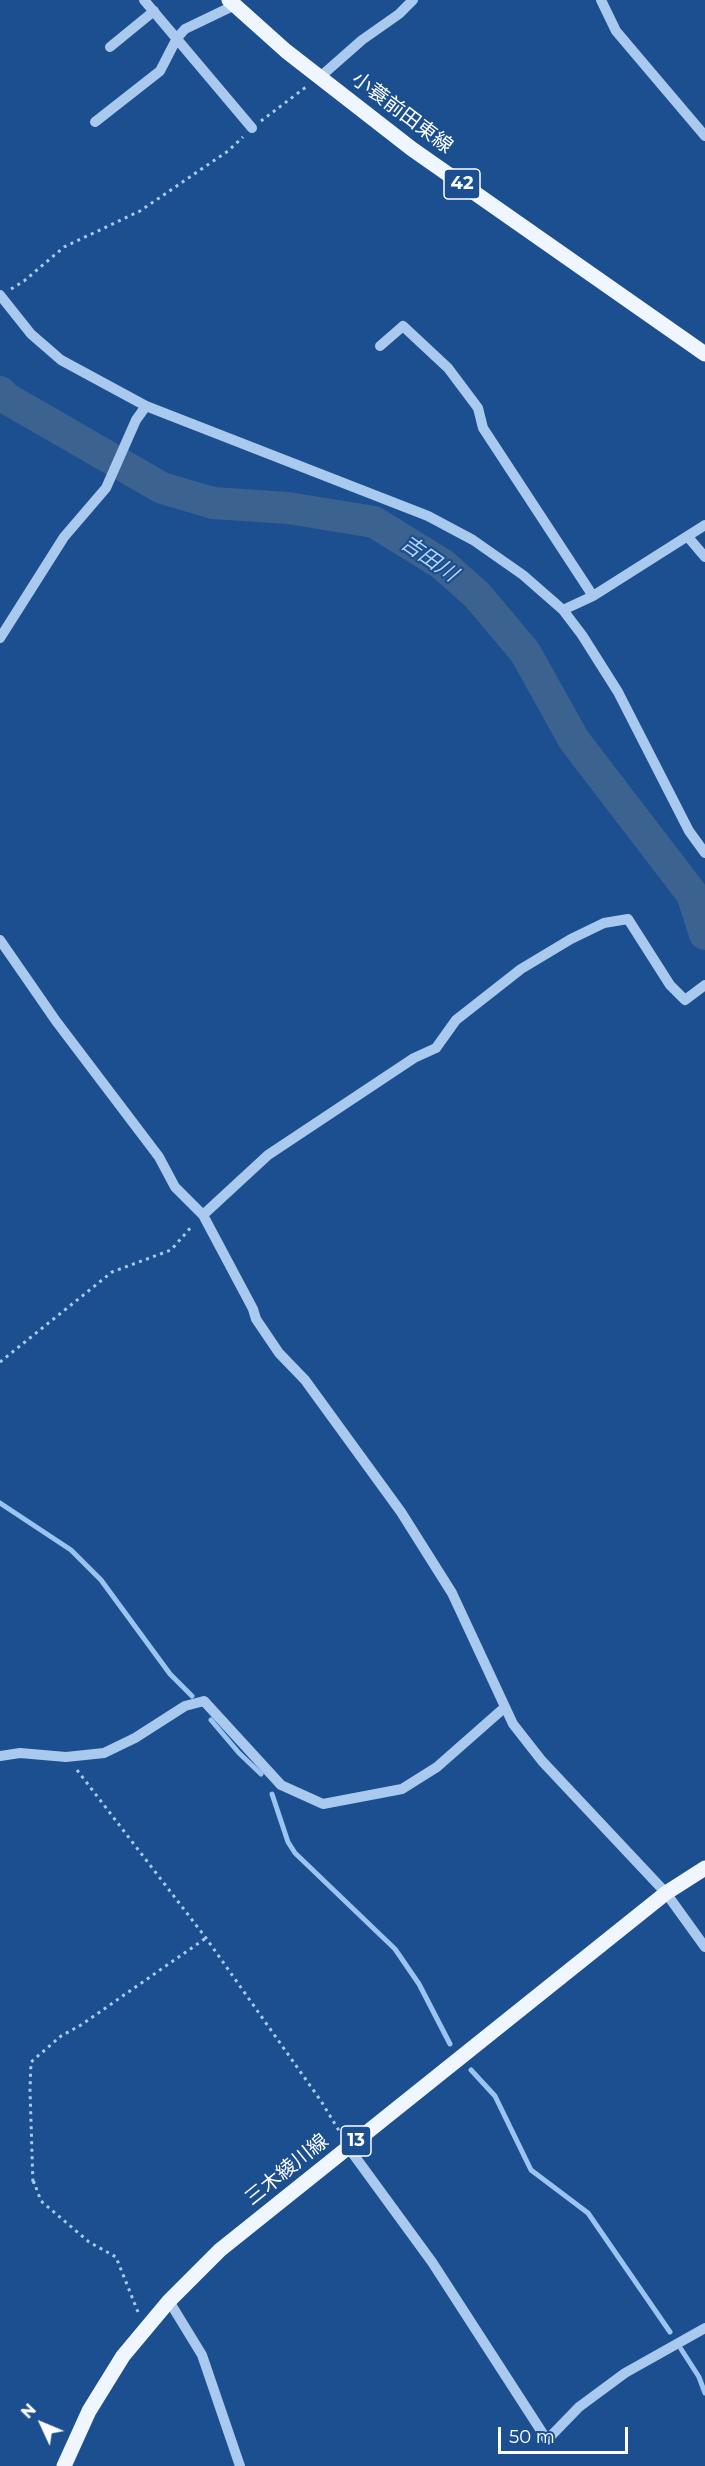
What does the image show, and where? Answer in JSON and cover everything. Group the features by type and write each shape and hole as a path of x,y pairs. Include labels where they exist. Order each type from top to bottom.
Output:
{"main road":[{"name":"小蓑前田東線","path":"232,2 286,51 412,149 705,354"},
{"name":"三木綾川線","path":"64,2466 89,2411 123,2356 144,2328 220,2250 666,1893 705,1868"}],"street":[{"path":"144,0 252,128"},
{"path":"320,77 362,40 399,15 413,0"},
{"path":"601,0 616,31 705,136"},
{"path":"95,122 160,71 177,38 185,29 232,2"},
{"path":"110,47 154,11"},
{"path":"0,296 31,334 61,360 146,406 429,516 472,540 523,575 564,610 582,635 618,692 689,831 705,853"},
{"path":"380,346 403,326 448,368 478,408 483,428 593,596"},
{"path":"0,638 64,537 106,488 136,420 146,406"},
{"path":"564,610 593,596 705,525"},
{"path":"688,537 705,556"},
{"path":"203,1215 268,1155 414,1058 436,1048 456,1020 521,969 571,939 604,923 628,919 670,985 685,1000 703,986"},
{"path":"0,940 56,1021 159,1157 174,1187 203,1215 256,1318 279,1353 306,1380 401,1512 414,1536 453,1593 513,1724 542,1761 666,1893 705,1947"},
{"path":"0,1756 20,1753 66,1757 104,1753 135,1738 186,1706 204,1701 281,1785 323,1804 402,1789 437,1767 504,1708"},
{"path":"348,2147 432,2262 547,2440 579,2407 624,2373 705,2328"},
{"path":"169,2301 202,2355 240,2466"}],"path":[{"path":"0,296 24,281 64,247 140,211 228,151 252,128 320,77"},
{"path":"0,1362 112,1272 171,1250 203,1215"},
{"path":"66,1757 206,1938 321,2101 348,2147"},
{"path":"144,2328 116,2257 89,2242 41,2201 34,2182 33,2185 31,2062 61,2036 81,2025 206,1938"}],"waterway":[{"name":"吉田川","path":"0,392 6,398 162,488 213,503 288,508 374,522 442,564 477,595 525,652 574,740 692,894 705,934"},
{"path":"0,1503 71,1550 101,1580 170,1674 192,1696"},
{"path":"211,1720 239,1753 261,1774"},
{"path":"272,1794 288,1842 295,1853 395,1949 419,1984 450,2044"},
{"path":"471,2070 495,2096 531,2170 588,2213 670,2332"},
{"path":"681,2349 699,2377 705,2393"}]}
